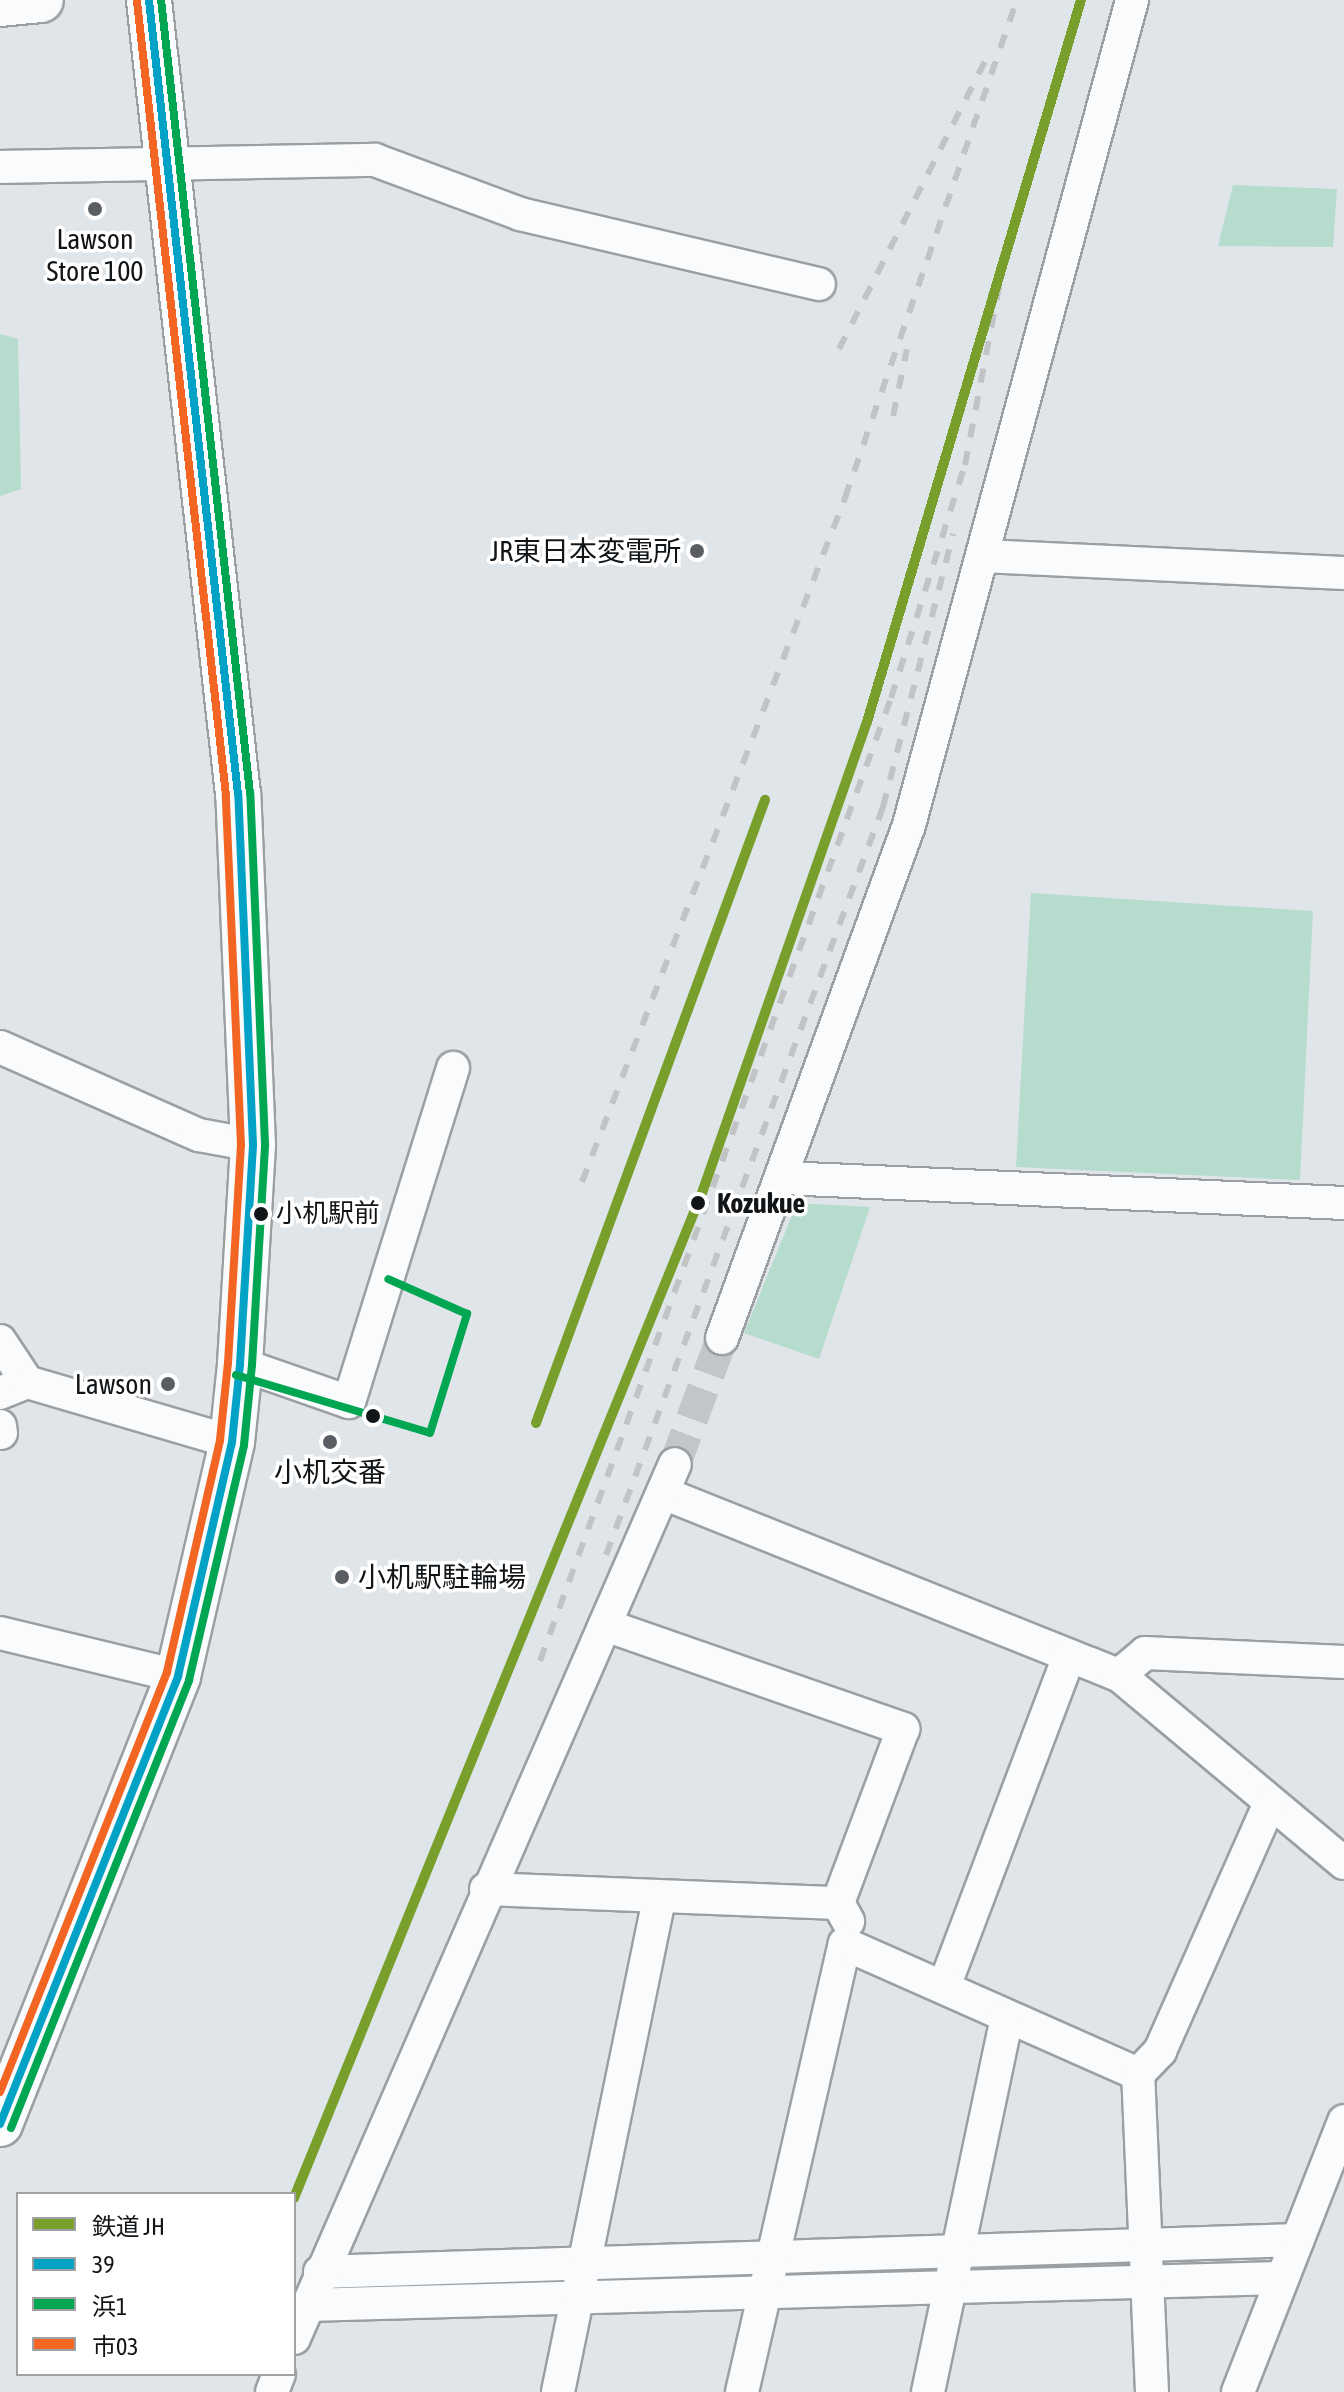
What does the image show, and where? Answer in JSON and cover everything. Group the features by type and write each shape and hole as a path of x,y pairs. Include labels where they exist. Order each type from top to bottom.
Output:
{"main road":[{"path":"0,4 41,0"},
{"path":"3,2108 178,1676 232,1442 240,1364 253,1145 238,794 171,160 149,0"}],"street":[{"path":"722,1338 783,1178 909,825 1132,0"},
{"path":"0,167 171,160 375,160 520,214 819,284"},
{"path":"983,556 1344,573"},
{"path":"0,1047 199,1135 253,1145"},
{"path":"240,1364 349,1402 453,1068"},
{"path":"783,1178 1344,1203"},
{"path":"0,1341 14,1387 232,1442"},
{"path":"0,1426 1,1433"},
{"path":"296,2333 486,1889 669,1478 1069,1656 1119,1675 1344,1863"},
{"path":"605,1625 903,1729 838,1903"},
{"path":"0,1633 178,1676"},
{"path":"1119,1675 1145,1653 1344,1662"},
{"path":"944,1987 1069,1656"},
{"path":"1152,2392 1138,2074 1160,2051 1270,1803"},
{"path":"486,1889 659,1899 838,1903"},
{"path":"558,2392 659,1899"},
{"path":"742,2392 764,2293 778,2256 845,1944 848,1920 838,1903"},
{"path":"845,1944 1138,2074"},
{"path":"928,2392 962,2251 1007,2018"},
{"path":"1238,2392 1344,2121"},
{"path":"320,2272 1297,2240"},
{"path":"307,2305 1281,2278"}],"green space":[{"path":"1233,185 1337,189 1333,247 1218,246"},
{"path":"0,334 18,339 21,489 0,496"},
{"path":"1031,893 1313,911 1300,1180 1016,1167"},
{"path":"797,1203 870,1207 819,1359 744,1333"}],"tunnel":[{"path":"675,1464 722,1338"}],"railway":[{"path":"582,1182 845,498 1017,0"},
{"path":"839,349 989,53"},
{"path":"540,1661 891,698 965,465 1007,245"},
{"path":"893,416 907,349"},
{"path":"606,1555 883,807 953,534"}],"rail line":[{"name":"JH","path":"296,2193 703,1190 867,722 1081,0"},
{"name":"JH","path":"536,1423 765,800"}],"transit line":[{"name":"39","path":"0,2124 178,1676 232,1442 240,1364 253,1145 238,794 149,0"},
{"name":"浜1","path":"11,2128 189,1680 244,1445 252,1365 265,1144 250,793 161,0"},
{"name":"市03","path":"0,2092 167,1672 220,1440 228,1363 241,1145 226,795 137,1"},
{"name":"浜1","path":"236,1375 430,1433 467,1314 388,1279"}],"place":[{"name":"Lawson Store 100","path":"95,209"},
{"name":"JR東日本変電所","path":"697,551"},
{"name":"Kozukue","path":"698,1203"},
{"name":"小机駅前","path":"261,1214"},
{"name":"Lawson","path":"168,1384"},
{"name":"小机交番","path":"330,1442"},
{"name":"小机駅駐輪場","path":"342,1577"}]}
